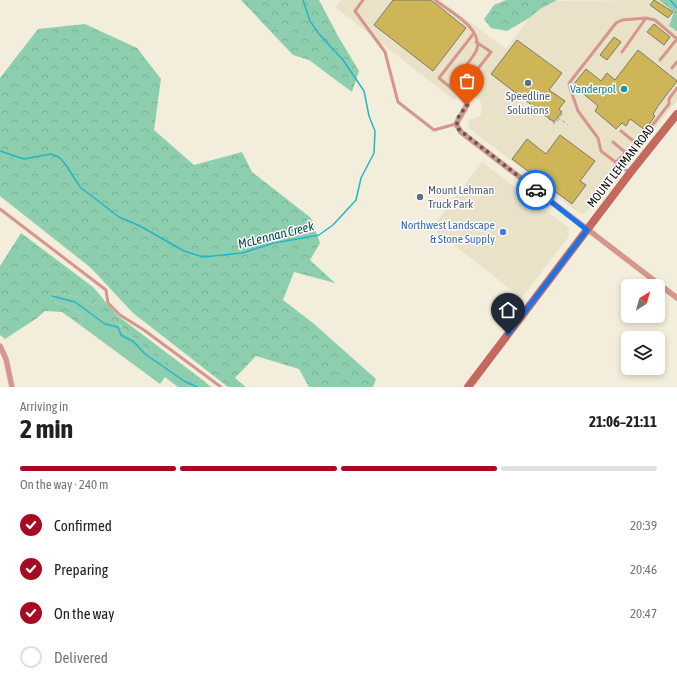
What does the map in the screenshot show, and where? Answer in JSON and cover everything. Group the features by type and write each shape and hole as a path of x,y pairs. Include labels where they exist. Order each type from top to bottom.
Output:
{"main road":[{"name":"MOUNT LEHMAN ROAD","path":"468,387 630,173 677,114"}],"street":[{"path":"467,105 456,124 461,132 677,298"},
{"path":"0,346 6,359 12,387"}],"lane":[{"path":"364,0 355,11 385,52 398,102 434,130 456,124"},
{"path":"435,0 472,29 476,42 477,50 449,86"},
{"path":"622,52 646,18"},
{"path":"630,173 601,151 598,138 578,111 569,85 572,78 616,23 622,20 646,18 655,20 677,39 660,60"},
{"path":"467,105 456,92 439,78 474,33"},
{"path":"456,92 466,84 490,52 476,42"},
{"path":"672,68 677,62"},
{"path":"616,162 647,132 668,104 669,99 677,88"},
{"path":"621,131 636,143"},
{"path":"612,142 626,153"},
{"path":"0,209 106,290 108,303 120,315 144,330 221,387"}],"path":[{"path":"539,111 555,124 563,113"},
{"path":"558,118 568,124"}],"shaded area":[{"path":"341,0 440,0 506,49 542,1 662,0 677,12 677,100 650,135 626,160 585,213 580,214 469,128 468,124 470,120 480,116 482,110 481,103 478,98 466,93 460,95 454,100 335,7"},
{"name":"Northwest Landscape & Stone Supply","path":"482,162 569,228 569,236 522,298 432,228"}],"green space":[{"path":"241,0 319,0 359,71 352,92 309,60 293,55"},
{"path":"506,0 557,0 540,9 529,18 507,31 491,28 484,19 494,5"},
{"path":"659,0 677,0 677,31 669,26 674,12"},
{"path":"85,24 137,48 161,79 154,130 194,165 242,152 252,172 311,218 320,243 310,260 335,283 294,272 283,300 313,323 376,379 373,387 309,387 299,369 256,356 235,378 246,387 228,387 133,313 91,268 0,196 0,78 38,29"},
{"path":"21,233 93,287 100,295 94,306 79,297 56,293 51,297 54,302 75,309 84,318 80,325 62,312 45,311 5,339 0,335 0,266"},
{"path":"56,293 79,297 94,306 100,295 107,304 107,320 117,322 126,334 136,339 148,352 201,384 204,381 211,387 178,387 165,377 160,384 80,325 84,318 75,309 54,302 51,298"},
{"path":"104,304 107,304 118,316 204,381 201,384 191,381 148,352 136,339 126,334 120,325 107,320 97,312"}],"building":[{"path":"393,0 431,0 466,28 433,71 374,25"},
{"path":"654,0 673,12 668,18 650,5"},
{"path":"654,24 670,37 664,45 647,32"},
{"path":"614,37 621,42 607,60 600,55"},
{"name":"Speedline Solutions","path":"517,40 562,73 549,90 565,101 559,109 562,112 554,122 491,74"},
{"name":"Vanderpol","path":"638,50 677,81 658,106 653,114 655,116 645,130 630,119 626,126 622,123 616,129 595,111 598,106 573,85 586,69 601,81 607,73 615,80"},
{"path":"560,135 595,161 580,181 586,185 572,204 512,159 527,139 546,154"}],"waterway":[{"name":"McLennan Creek","path":"0,151 24,159 51,154 59,157 80,187 119,217 140,226 184,251 203,257 242,253 274,243 319,235 333,225 356,200 361,178 374,153 375,131 369,116 364,91 343,60 319,34 310,21 303,0"},
{"name":"McLennan Creek","path":"670,0 677,8"},
{"path":"52,296 75,302 105,324 118,327 121,335 134,342 145,354 184,381 197,387"}],"way so far":[{"path":"467,105 457,119 457,128 536,190"}],"place":[{"name":"Speedline Solutions","path":"528,83"},
{"name":"Vanderpol","path":"624,89"},
{"name":"Mount Lehman Truck Park","path":"420,197"},
{"name":"Northwest Landscape & Stone Supply","path":"503,232"}],"route":[{"path":"508,334 587,230 536,190"}]}
